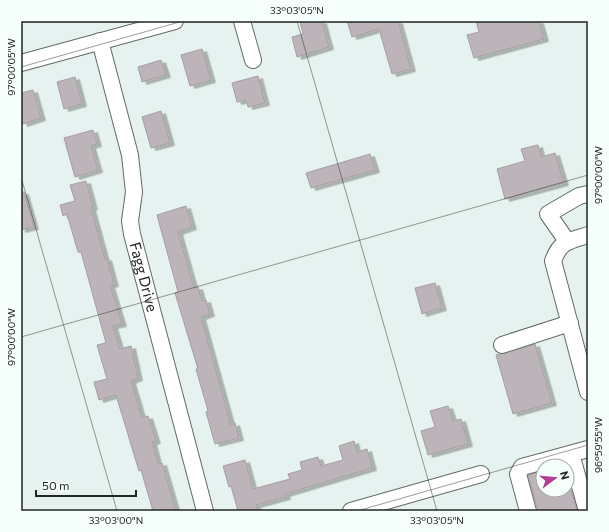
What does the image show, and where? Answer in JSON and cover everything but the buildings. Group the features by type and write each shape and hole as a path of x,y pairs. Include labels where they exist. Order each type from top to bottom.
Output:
{"street":[{"path":"21,63 175,21"},
{"path":"242,21 253,60"},
{"name":"Fagg Drive","path":"100,41 130,154 134,192 130,220 132,234 205,511"},
{"path":"567,241 548,214 579,196 588,194"},
{"path":"588,235 567,241 557,250 553,261 570,323 581,337 588,392"},
{"path":"502,344 570,323"},
{"path":"528,511 518,474 522,467 588,449"},
{"path":"571,454 587,511"},
{"path":"351,511 481,474"}]}
